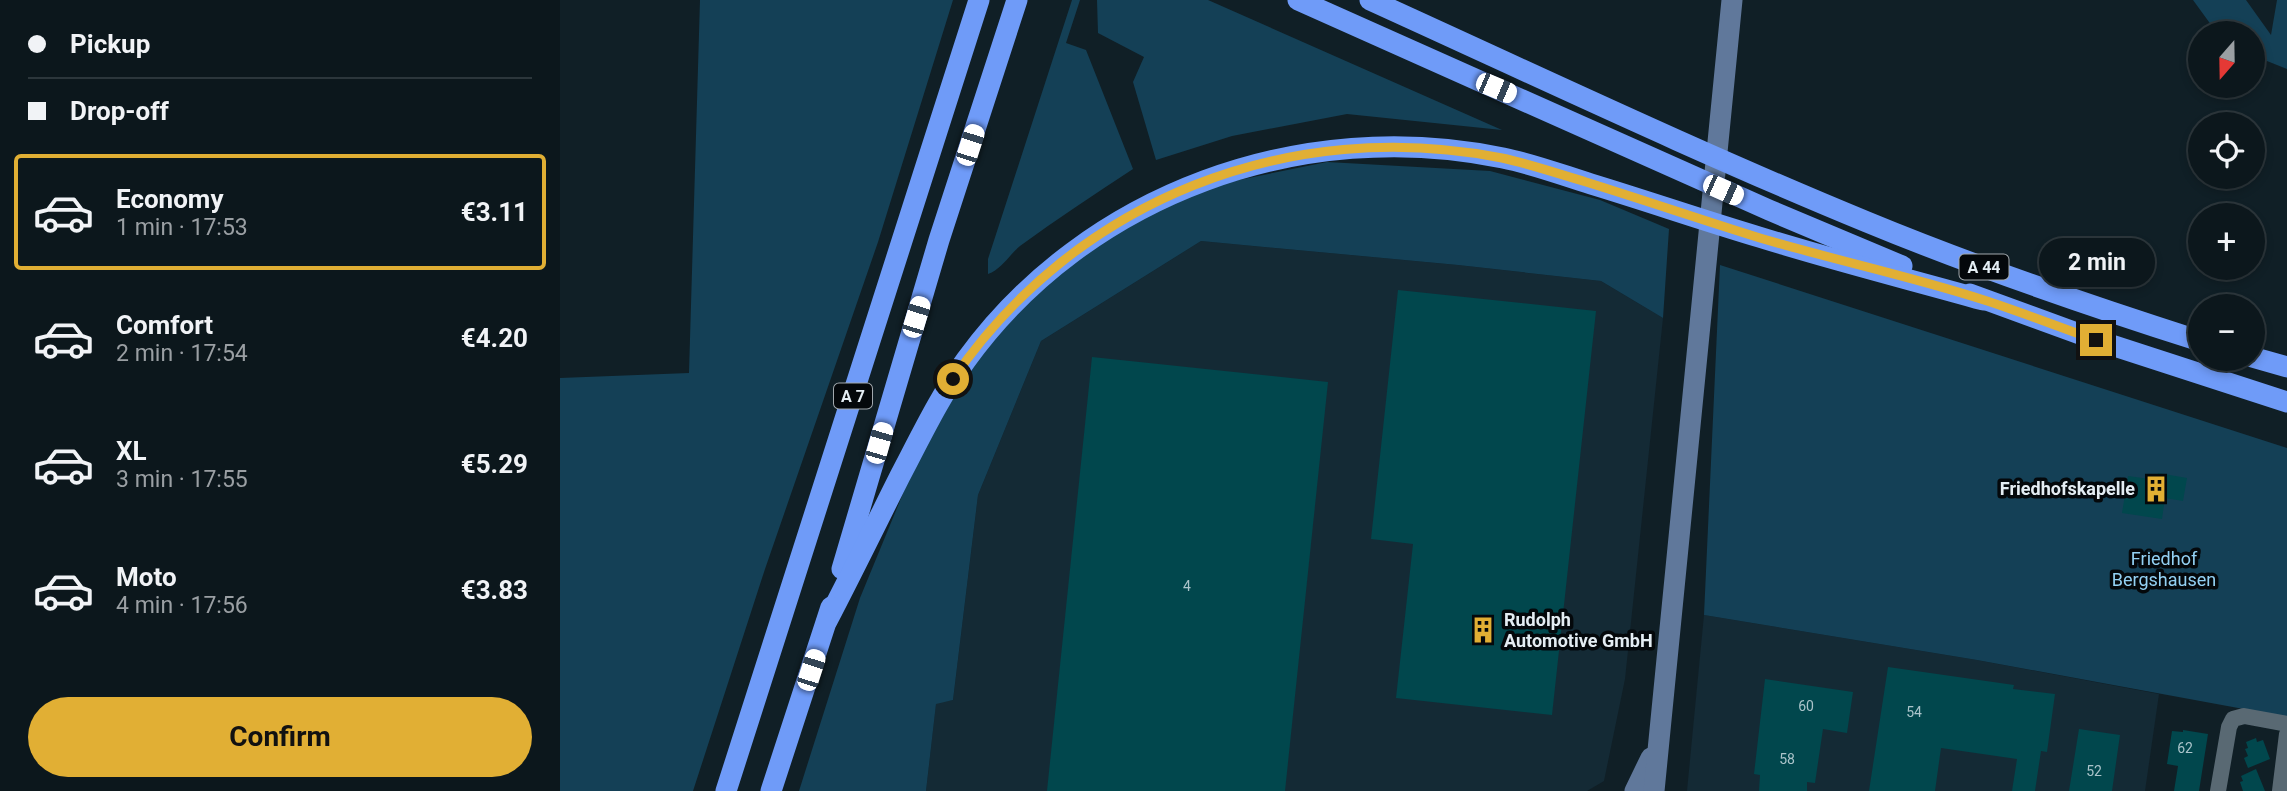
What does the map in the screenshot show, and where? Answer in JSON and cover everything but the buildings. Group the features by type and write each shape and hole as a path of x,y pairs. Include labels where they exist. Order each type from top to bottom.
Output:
{"highway":[{"name":"A 7","path":"726,791 979,0"},
{"name":"A 7","path":"771,791 827,621 939,240 1017,0"},
{"path":"1298,0 1769,210 1983,300"},
{"name":"A 44","path":"1370,0 1773,182 1991,270 2110,313 2188,337"},
{"path":"1396,0 1446,34"},
{"path":"827,621 939,400 967,358 999,319 1074,251 1116,223 1154,202 1206,179 1255,164 1354,147 1405,146 1505,158 1759,238 1983,300"},
{"name":"A 44","path":"1983,300 2147,358 2287,402"},
{"path":"2265,361 2287,368"}],"main road":[{"path":"1654,791 1732,0"},
{"path":"1635,791 1658,743"}],"street":[{"path":"2218,791 2229,727 2233,719 2244,716 2287,724"},
{"path":"2280,791 2287,734"}],"shaded area":[{"path":"1201,241 1601,281 1663,318 1625,679 1604,781 1587,791 926,791 936,703 953,700 978,495 1041,341"},
{"path":"1704,615 1977,660 2159,694 2145,791 1687,791"}],"green space":[{"path":"700,0 953,0 878,242 765,569 693,791 560,791 560,378 689,373"},
{"path":"1072,0 1080,0 1066,43 1086,50 1133,169 1020,246 988,274 988,259"},
{"path":"1097,0 1208,0 1502,130 1347,114 1232,136 1156,160 1133,82 1144,57 1098,33"},
{"path":"2193,0 2246,0 2261,21 2208,21"},
{"path":"2277,0 2287,0 2287,69 2265,60 2265,27 2271,35"},
{"path":"1327,162 1490,171 1600,200 1669,229 1663,318 1601,281 1201,241 1041,341 978,495 953,700 936,704 926,791 799,791 860,598 925,440 988,343 1038,289 1133,218 1224,183"},
{"name":"Friedhof Bergshausen","path":"1720,265 2287,448 2287,717 1977,660 1704,615"}],"place":[{"name":"Friedhofskapelle","path":"2156,489"},
{"name":"Rudolph Automotive GmbH","path":"1483,630"}],"route":[{"path":"953,379 999,319 1035,284 1074,251 1116,223 1160,199 1206,179 1304,153 1354,147 1405,146 1505,158 1759,238 1983,300 2096,340"}]}
